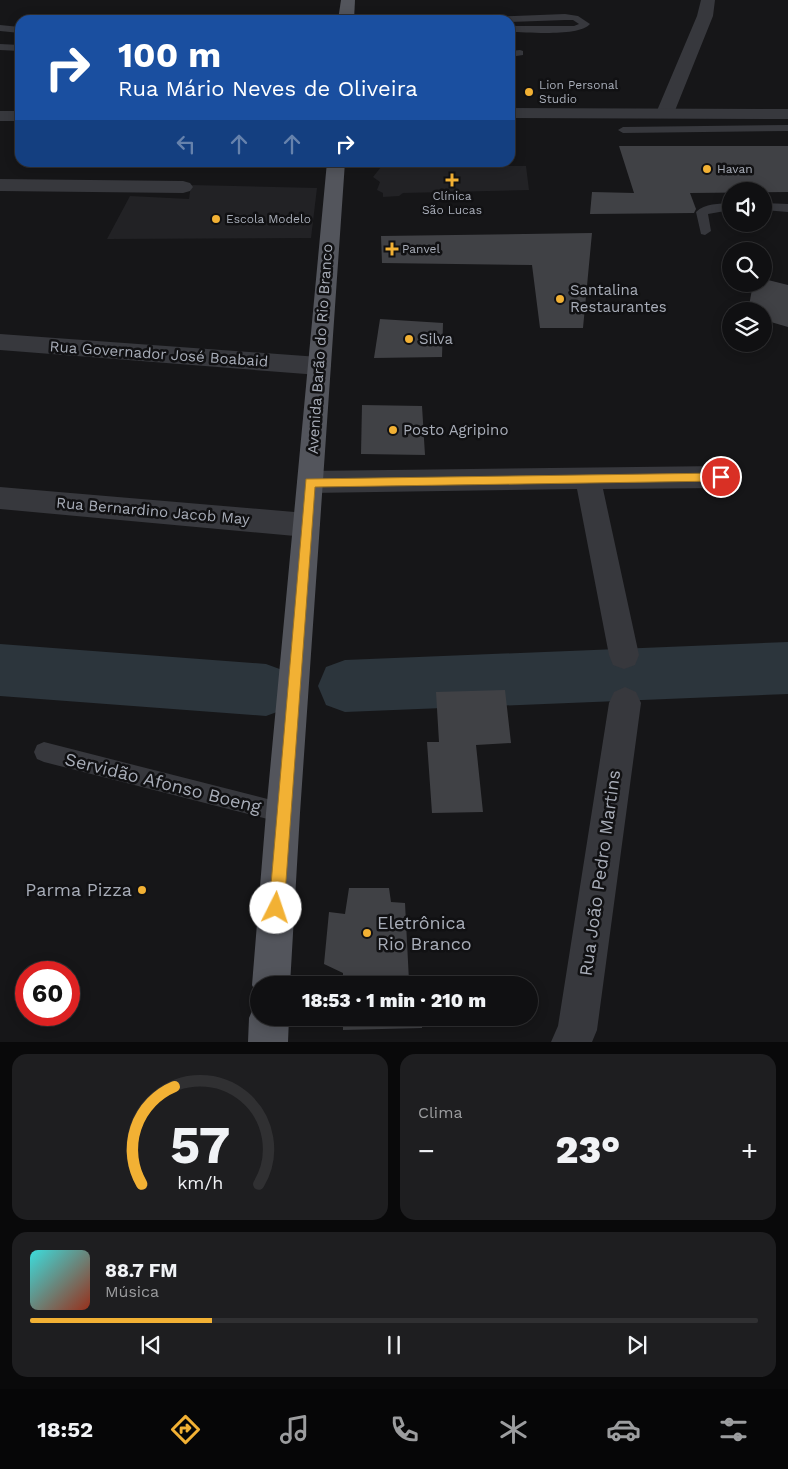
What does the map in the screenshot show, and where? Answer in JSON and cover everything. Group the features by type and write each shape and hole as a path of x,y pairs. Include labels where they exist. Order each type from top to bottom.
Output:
{"main road":[{"path":"346,15 348,0"},
{"name":"Avenida Barão do Rio Branco","path":"272,976 283,813 336,167"},
{"path":"268,1042 269,1026"}],"street":[{"path":"665,113 705,16 708,0"},
{"path":"515,113 788,114"},
{"path":"0,116 15,116"},
{"path":"0,184 183,187"},
{"name":"Rua Governador José Boabaid","path":"0,342 319,366"},
{"path":"310,482 721,477"},
{"path":"588,479 624,655"},
{"name":"Rua Bernardino Jacob May","path":"0,498 306,525"},
{"name":"Rua João Pedro Martins","path":"570,1042 577,1030 625,703"}],"lane":[{"path":"515,19 570,17 581,20 585,24 582,27 574,28 515,29"},
{"path":"0,28 15,30"},
{"path":"0,47 15,48"},
{"path":"623,130 788,128"},
{"path":"705,231 702,212 708,208 722,207"},
{"path":"772,207 788,208"},
{"name":"Servidão Afonso Boeng","path":"44,752 283,813"}],"shaded area":[{"name":"Clínica São Lucas","path":"526,166 529,190 403,193 399,196 383,197 383,193 377,190 380,182 373,177 381,167"},
{"name":"Escola Modelo","path":"191,185 317,188 311,238 107,239 130,196 189,199"}],"building":[{"name":"Havan","path":"619,146 788,146 788,192 772,192 772,182 722,182 722,193 690,193 696,209 694,213 590,214 592,192 634,193"},
{"path":"592,233 583,328 540,328 532,265 382,263 381,236"},
{"path":"772,281 788,285 788,327 772,322 772,302 750,302 752,292 772,292"},
{"path":"380,319 443,323 442,357 374,358"},
{"name":"Posto Agripino","path":"362,405 422,406 425,455 361,454"},
{"path":"505,690 511,743 476,745 483,812 432,813 427,742 439,742 436,692"},
{"name":"Eletrônica Rio Branco","path":"349,888 389,888 391,902 405,903 409,976 343,976 343,973 324,964 329,912 345,914"},
{"path":"343,1026 422,1026 422,1028 343,1030"}],"waterway":[{"path":"345,686 788,668"},
{"path":"0,670 266,690"}],"place":[{"name":"Lion Personal Studio","path":"529,92"},
{"name":"Havan","path":"707,169"},
{"name":"Clínica São Lucas","path":"452,180"},
{"name":"Escola Modelo","path":"216,219"},
{"name":"Panvel","path":"392,249"},
{"name":"Santalina Restaurantes","path":"560,299"},
{"name":"Silva","path":"409,339"},
{"name":"Posto Agripino","path":"393,430"},
{"name":"Parma Pizza","path":"142,890"},
{"name":"Eletrônica Rio Branco","path":"367,933"}],"route":[{"path":"276,908 310,482 721,477"}]}
